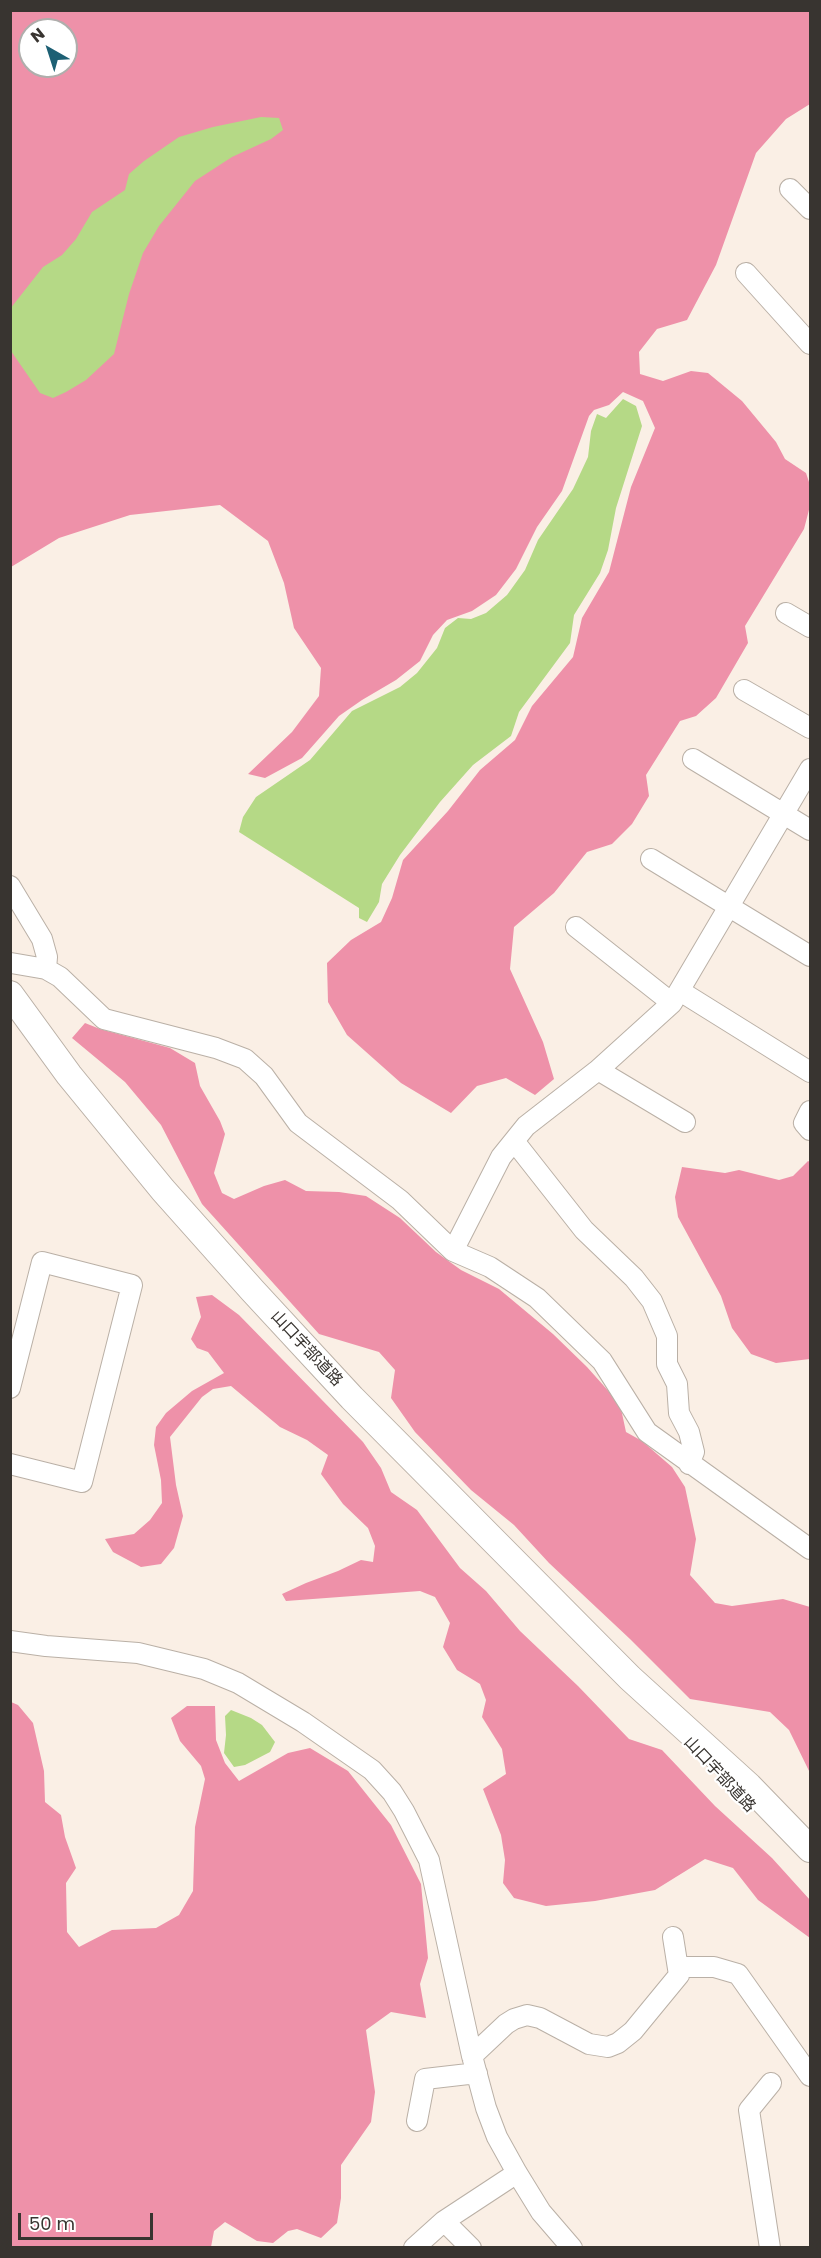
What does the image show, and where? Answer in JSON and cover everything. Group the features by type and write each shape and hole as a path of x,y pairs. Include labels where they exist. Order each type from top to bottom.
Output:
{"main road":[{"name":"山口宇部道路","path":"10,994 69,1075 116,1133 253,1291 368,1415 630,1678 748,1786 810,1849"},
{"name":"山口宇部道路","path":"630,1678 735,1795 810,1870"}],"street":[{"path":"790,189 810,209"},
{"path":"746,273 810,344"},
{"path":"786,613 810,627"},
{"path":"744,690 810,728"},
{"path":"693,759 810,830"},
{"path":"453,1251 501,1157 526,1126 598,1070 676,997 810,769"},
{"path":"651,859 810,956"},
{"path":"10,886 42,939 46,969"},
{"path":"576,927 676,997 810,1072"},
{"path":"11,963 46,969 60,977 104,1019 216,1048 245,1059 264,1076 298,1123 400,1200 453,1251 490,1268 537,1298 603,1361 647,1431 810,1549"},
{"path":"598,1070 685,1122"},
{"path":"810,1111 804,1123 810,1130"},
{"path":"514,1142 584,1230 634,1278 652,1301 667,1336 667,1364 678,1384 679,1413 694,1452 690,1464"},
{"path":"10,1388 42,1262 132,1285 82,1482 10,1464"},
{"path":"10,1641 138,1653 204,1669 238,1683 303,1722 372,1770 392,1792 429,1860 474,2064 486,2109 497,2137 542,2212 572,2247"},
{"path":"417,2121 425,2079 474,2064 507,2024 514,2019 527,2015 540,2018 589,2044 608,2048 633,2031 679,1975 673,1937"},
{"path":"678,1967 714,1967 738,1974 810,2076"},
{"path":"770,2247 749,2110 771,2083"},
{"path":"414,2247 444,2220 517,2173"},
{"path":"444,2220 471,2247"}],"shaded area":[{"path":"11,11 810,11 810,104 786,119 756,153 716,265 687,320 657,329 639,352 640,374 663,381 691,371 708,373 742,401 776,442 785,459 806,473 810,485 810,506 804,529 745,626 748,643 716,698 696,716 680,721 646,775 649,796 632,824 612,844 587,852 554,893 514,927 510,969 543,1042 554,1079 535,1095 506,1078 477,1086 451,1113 401,1083 347,1035 328,1002 327,963 351,940 381,922 392,898 403,860 448,811 480,770 515,740 532,706 573,657 582,618 609,572 631,487 655,428 643,401 623,392 609,405 594,410 589,416 562,491 537,527 516,569 496,595 472,611 447,620 433,635 420,661 396,680 339,716 302,758 265,778 248,774 292,732 319,696 321,668 294,628 284,583 268,541 220,505 130,515 59,538 11,567"},
{"path":"261,117 279,118 283,130 271,139 232,157 195,181 159,226 143,253 129,294 114,354 86,380 66,392 53,398 40,393 11,351 10,309 43,267 62,255 76,239 92,212 125,190 129,174 144,161 179,137"},
{"path":"623,399 636,406 642,426 616,508 608,550 600,573 574,615 570,643 519,712 511,736 473,765 440,802 400,855 382,884 379,902 367,922 359,918 359,908 239,832 243,817 256,797 310,760 352,711 400,687 417,673 437,648 445,628 458,618 471,619 486,613 507,595 525,570 538,540 573,489 588,457 591,431 597,414 606,418"},
{"path":"85,1023 170,1048 195,1063 200,1086 225,1134 214,1173 222,1193 234,1199 285,1180 306,1191 366,1196 400,1218 436,1252 461,1270 499,1289 553,1334 587,1367 620,1404 626,1432 642,1441 672,1467 685,1487 696,1539 690,1575 715,1603 732,1606 783,1599 810,1607 810,1773 789,1730 770,1712 690,1699 549,1563 514,1525 471,1490 415,1432 391,1398 395,1370 379,1352 319,1334 202,1204 161,1125 125,1082 72,1038"},
{"path":"808,1161 810,1162 810,1359 776,1363 751,1354 732,1328 721,1296 678,1217 675,1197 682,1167 725,1173 739,1170 779,1180 793,1176"},
{"path":"212,1295 239,1315 363,1442 381,1468 391,1492 417,1510 460,1568 486,1591 520,1631 629,1739 662,1750 715,1806 772,1858 810,1900 810,1938 758,1900 733,1868 705,1859 655,1890 595,1901 546,1906 514,1898 503,1883 505,1860 501,1835 483,1789 506,1774 502,1749 482,1717 486,1700 480,1684 457,1670 443,1647 450,1623 435,1597 420,1591 286,1601 282,1594 306,1583 361,1560 373,1562 375,1546 368,1528 343,1504 321,1474 328,1455 307,1440 280,1427 231,1386 213,1389 202,1397 170,1437 176,1485 183,1516 174,1548 161,1564 141,1567 113,1552 105,1539 134,1534 150,1520 162,1503 161,1480 154,1445 156,1427 166,1413 192,1391 224,1373 208,1352 197,1348 191,1339 201,1317 196,1297"},
{"path":"11,1702 18,1705 33,1723 44,1771 45,1802 61,1815 65,1837 76,1868 66,1883 67,1932 79,1947 112,1930 156,1928 179,1915 193,1891 195,1827 205,1779 201,1766 180,1741 171,1718 187,1706 215,1706 216,1740 225,1763 239,1781 288,1753 310,1748 348,1771 391,1825 421,1884 428,1958 420,1984 426,2018 391,2012 366,2030 375,2092 371,2122 341,2165 341,2198 337,2223 321,2238 297,2229 288,2231 273,2243 257,2241 225,2222 214,2231 211,2247 11,2247"},
{"path":"231,1710 262,1725 275,1742 270,1752 245,1765 234,1767 224,1753 225,1716"}]}
